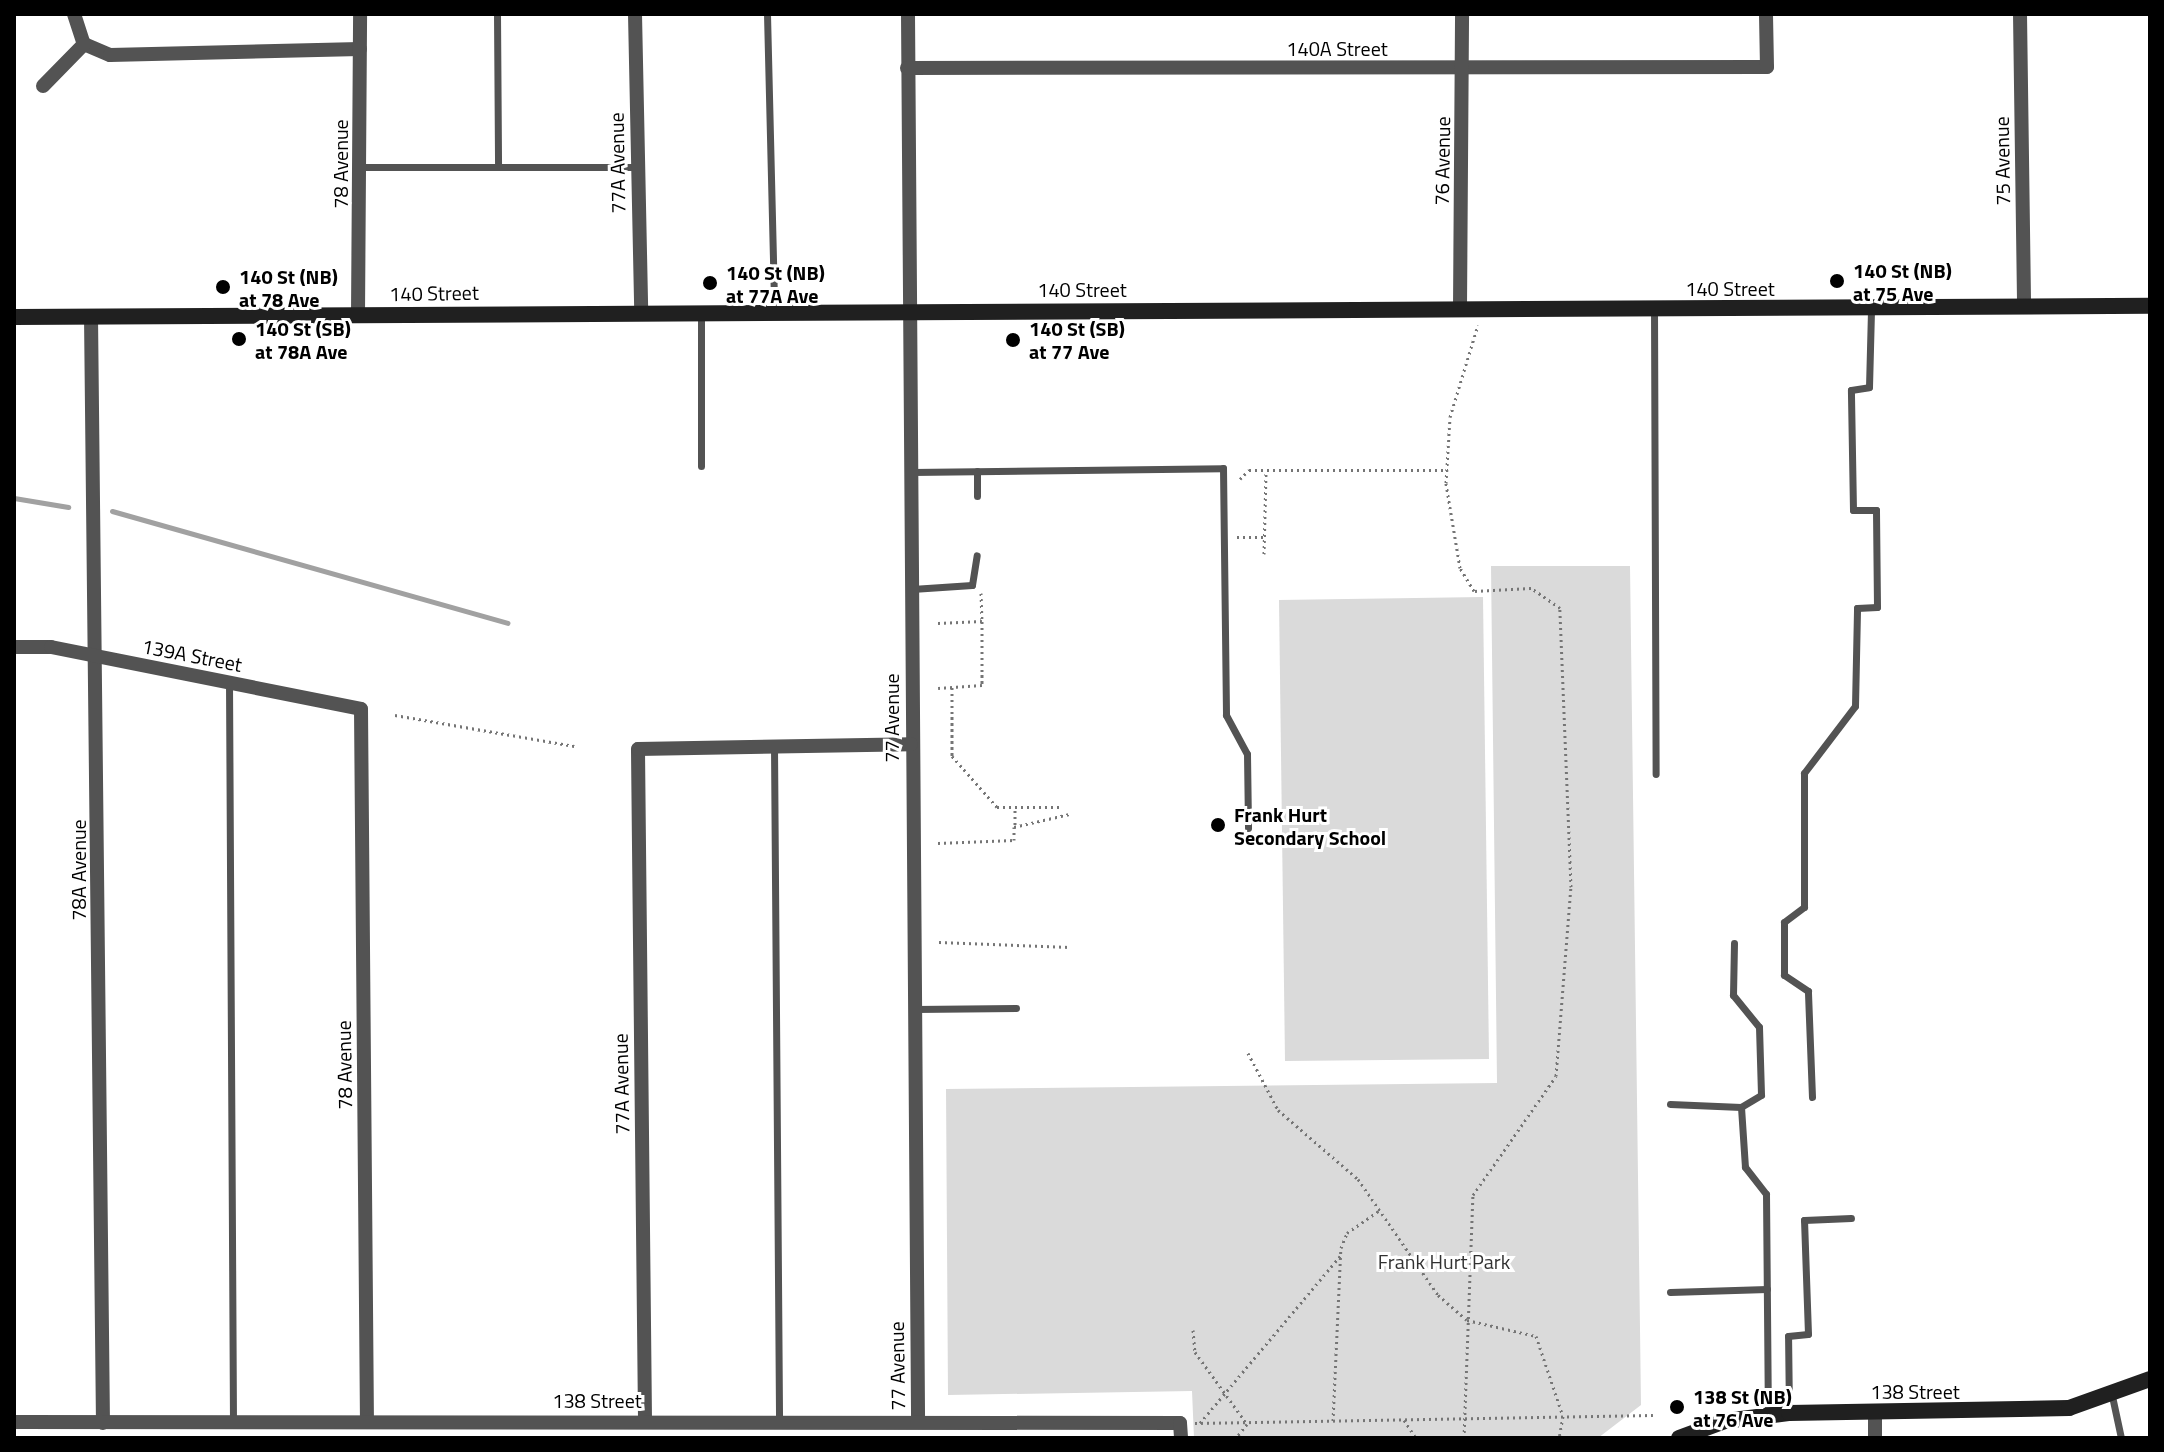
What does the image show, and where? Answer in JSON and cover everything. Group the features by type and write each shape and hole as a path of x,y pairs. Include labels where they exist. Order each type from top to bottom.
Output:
{"main road":[{"name":"140 Street","path":"14,317 774,310 2150,306"},
{"name":"138 Street","path":"1679,1438 1768,1414 2048,1410 2112,1396 2150,1379"}],"street":[{"path":"74,14 84,44 110,55 360,49"},
{"name":"78 Avenue","path":"358,314 360,14"},
{"name":"77A Avenue","path":"635,14 641,312"},
{"name":"77 Avenue","path":"908,14 912,1009 918,1421"},
{"name":"76 Avenue","path":"1460,308 1462,14"},
{"name":"140A Street","path":"907,68 1767,67 1766,14"},
{"name":"75 Avenue","path":"2020,14 2024,307"},
{"path":"43,86 84,44"},
{"name":"78A Avenue","path":"91,316 103,1423"},
{"name":"139A Street","path":"14,647 97,656 361,709"},
{"name":"78 Avenue","path":"361,709 367,1421"},
{"path":"774,746 911,744"},
{"name":"77A Avenue","path":"645,1419 638,749 774,746"},
{"path":"1875,1412 1875,1438"},
{"name":"138 Street","path":"14,1422 645,1419 918,1421 1184,1428"}],"lane":[{"path":"497,14 498,167"},
{"path":"767,14 774,310"},
{"path":"360,167 637,167"},
{"path":"1812,1097 1808,991 1784,975 1784,922 1804,907 1804,773 1855,706 1857,608 1877,607 1876,510 1853,510 1851,390 1869,387 1871,307"},
{"path":"1654,308 1656,774"},
{"path":"701,311 701,466"},
{"path":"910,472 1223,468 1226,715 1247,754 1248,828"},
{"path":"977,471 977,496"},
{"path":"910,589 972,585 977,555"},
{"path":"229,682 233,1422"},
{"path":"774,746 779,1420"},
{"path":"1670,1104 1741,1107 1761,1095 1759,1027 1733,995 1734,943"},
{"path":"912,1009 1016,1008"},
{"path":"1741,1107 1745,1167 1766,1194 1768,1414"},
{"path":"1789,1413 1788,1336 1808,1334 1804,1220 1851,1218"},
{"path":"1670,1292 1767,1289"},
{"path":"2112,1396 2121,1438"}],"path":[{"path":"1464,1438 1473,1195 1556,1076 1571,887 1560,608 1531,588 1474,591 1460,568 1448,470 1453,404 1478,321"},
{"path":"1240,479 1249,470 1266,473 1448,470"},
{"path":"1264,554 1266,473"},
{"path":"1237,537 1265,537"},
{"path":"938,688 982,685 981,589"},
{"path":"938,623 982,621"},
{"path":"952,687 952,756 997,807 1062,807"},
{"path":"395,715 574,746"},
{"path":"938,843 1014,840 1015,808"},
{"path":"1015,826 1070,814"},
{"path":"939,942 1015,941 1023,950 1070,947"},
{"path":"1248,1053 1278,1110 1358,1179 1438,1295 1467,1320 1536,1336 1563,1416 1559,1438"},
{"path":"1333,1421 1341,1255 1347,1233 1380,1211"},
{"path":"1200,1423 1225,1397 1341,1255"},
{"path":"1193,1330 1195,1352 1247,1424"},
{"path":"1184,1428 1200,1423 1653,1415"},
{"path":"1404,1420 1416,1438"},
{"path":"1236,1438 1247,1424"}],"green space":[{"name":"Frank Hurt Park","path":"1491,566 1630,566 1641,1405 1598,1438 1194,1438 1192,1391 948,1395 946,1089 1497,1083"},
{"path":"1483,597 1489,1059 1285,1061 1279,600"}],"waterway":[{"path":"14,498 68,507"},
{"path":"112,511 507,623"}],"place":[{"name":"140 St (NB) at 75 Ave","path":"1837,281"},
{"name":"140 St (NB) at 77A Ave","path":"710,283"},
{"name":"140 St (NB) at 78 Ave","path":"223,287"},
{"name":"140 St (SB) at 78A Ave","path":"239,339"},
{"name":"140 St (SB) at 77 Ave","path":"1013,340"},
{"name":"Frank Hurt Secondary School","path":"1218,825"},
{"name":"138 St (NB) at 76 Ave","path":"1677,1407"}]}
